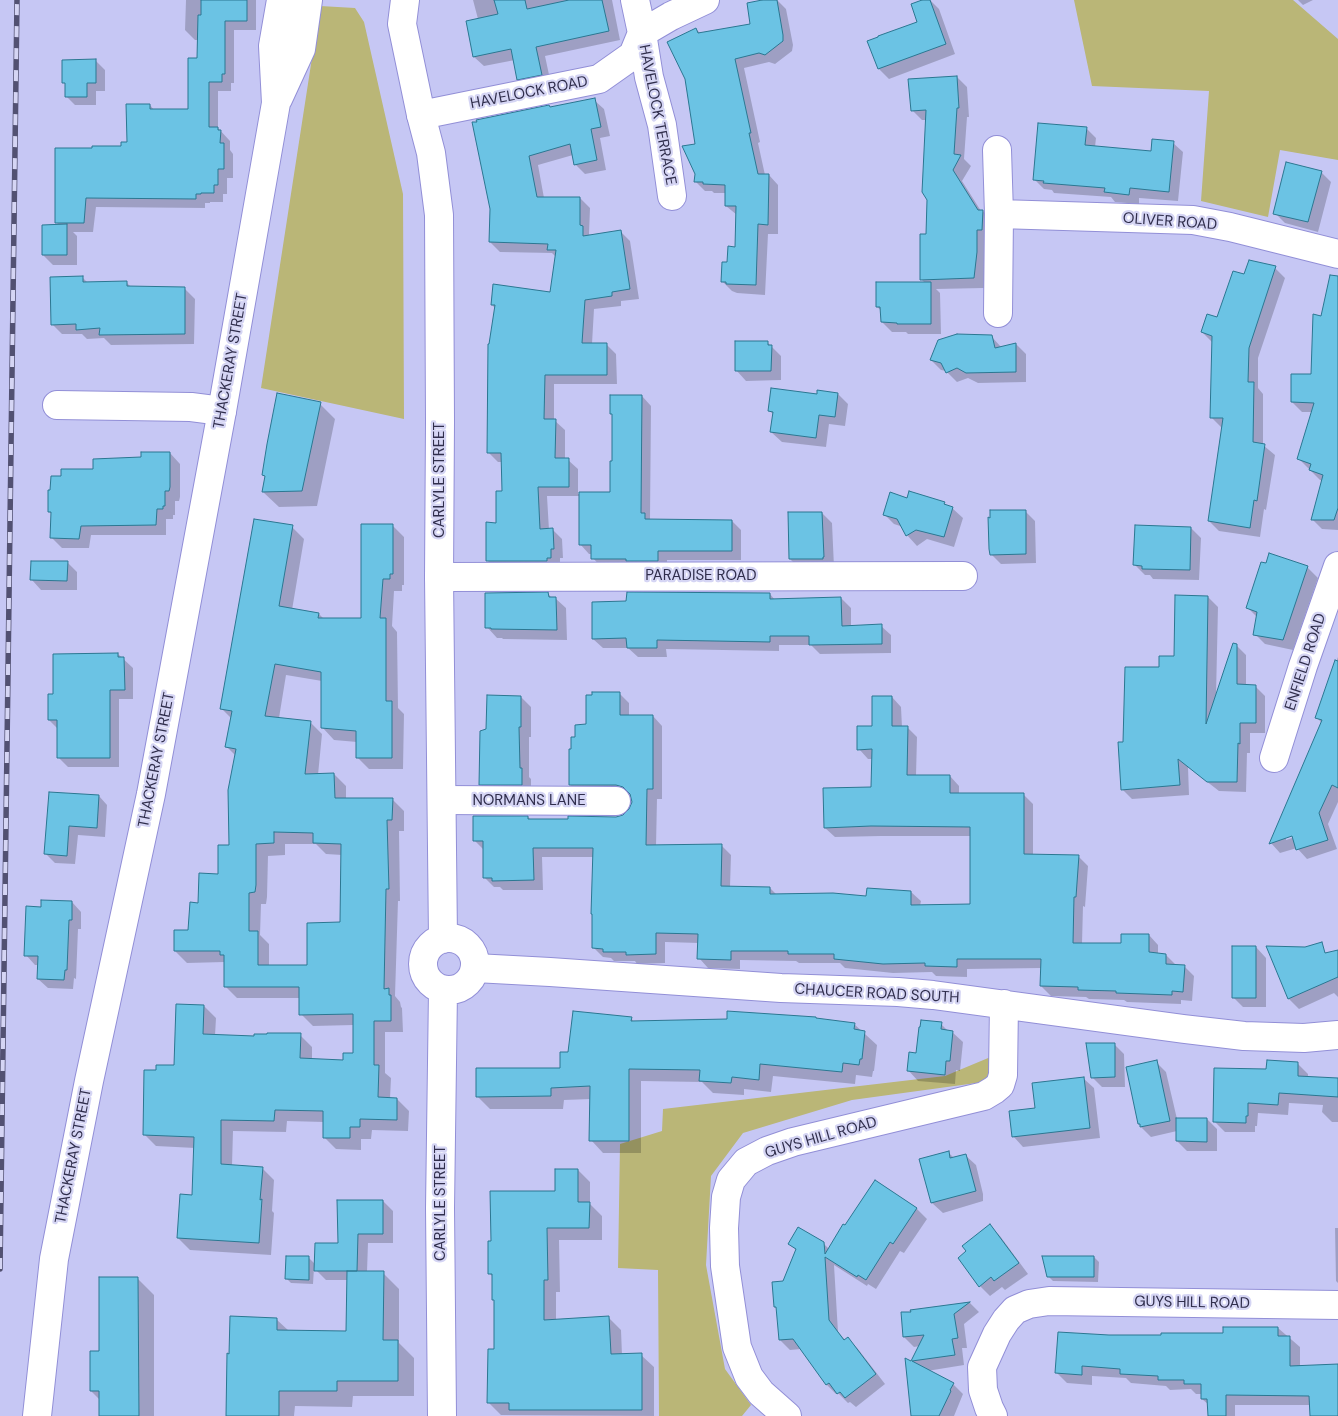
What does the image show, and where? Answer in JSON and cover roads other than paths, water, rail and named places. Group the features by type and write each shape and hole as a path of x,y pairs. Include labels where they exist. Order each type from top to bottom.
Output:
{"street":[{"name":"THACKERAY STREET","path":"36,1416 54,1259 91,1071 151,794 222,411 276,103 273,46 281,0"},
{"name":"THACKERAY STREET","path":"276,103 301,49 308,0"},
{"name":"CARLYLE STREET","path":"384,0 404,12 421,115 431,153 439,215 439,577 443,939"},
{"path":"635,0 642,33 671,16 705,0"},
{"name":"HAVELOCK ROAD","path":"421,115 599,79 633,55 642,33"},
{"name":"HAVELOCK TERRACE","path":"642,33 650,77 662,125 672,196"},
{"path":"997,150 999,214 998,313"},
{"name":"OLIVER ROAD","path":"999,214 1193,220 1230,227 1338,254"},
{"path":"57,405 191,407 222,411"},
{"name":"ENFIELD ROAD","path":"1274,758 1303,666 1338,566"},
{"name":"PARADISE ROAD","path":"439,577 963,576"},
{"name":"NORMANS LANE","path":"442,800 616,801"},
{"path":"443,939 459,940 472,952 475,968 467,983 460,988 443,990 429,981 424,973 424,956 428,948 435,942 443,939"},
{"name":"CHAUCER ROAD SOUTH","path":"475,968 781,988 932,994 1244,1036 1304,1038 1338,1035"},
{"name":"CARLYLE STREET","path":"442,1416 440,1208 443,990"},
{"name":"GUYS HILL ROAD","path":"787,1416 761,1393 749,1376 737,1347 725,1266 724,1228 726,1196 731,1180 746,1162 767,1151 793,1142 984,1096 994,1090 1000,1085 1003,1075 1004,1004"},
{"name":"GUYS HILL ROAD","path":"993,1416 983,1390 982,1367 997,1334 1006,1320 1016,1310 1029,1304 1049,1301 1338,1305"}],"railway":[{"path":"0,1269 17,0"}]}
